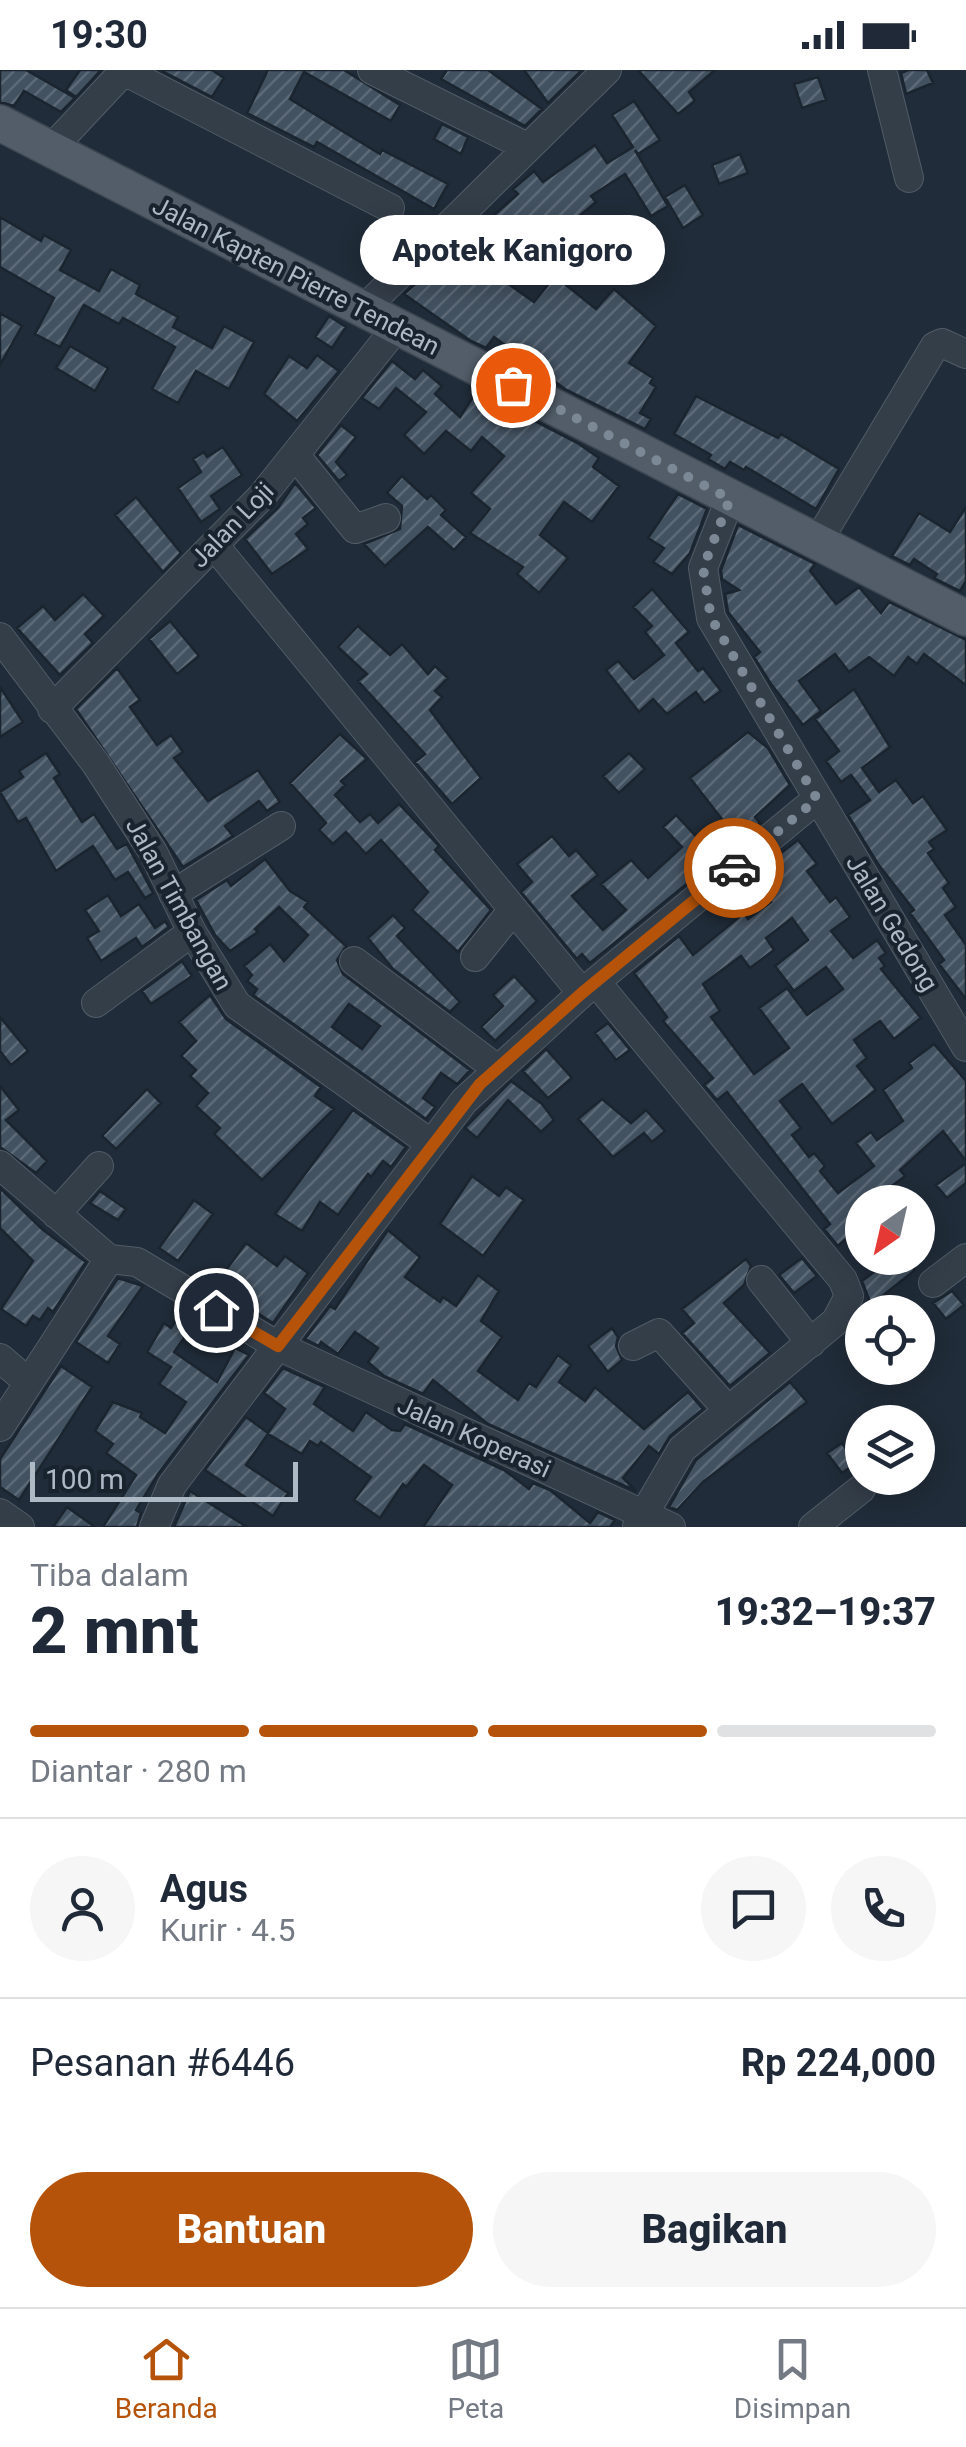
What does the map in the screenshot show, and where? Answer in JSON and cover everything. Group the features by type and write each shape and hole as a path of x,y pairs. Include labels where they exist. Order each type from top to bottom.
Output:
{"main road":[{"name":"Jalan Kapten Pierre Tendean","path":"0,123 204,231 365,308 396,328 966,618"}],"street":[{"path":"51,149 124,70 390,208"},
{"path":"372,70 528,146"},
{"path":"365,308 608,70"},
{"path":"882,70 909,178"},
{"name":"Jalan Loji","path":"52,709 296,456 396,328"},
{"path":"818,542 935,346 942,343 966,354"},
{"path":"296,456 355,530 386,518"},
{"name":"Jalan Gedong","path":"730,499 703,568 711,618 966,1047"},
{"path":"214,545 512,912 589,987 844,1280 849,1296 844,1312 675,1456 641,1520"},
{"name":"Jalan Timbangan","path":"0,638 154,852 217,976 248,1016 430,1143"},
{"path":"154,1527 172,1485 430,1143 496,1068 817,799"},
{"path":"173,894 281,826"},
{"path":"475,956 512,912"},
{"path":"96,1003 192,932"},
{"path":"354,960 496,1068"},
{"path":"0,1165 110,1260 0,1426"},
{"path":"56,1214 99,1166"},
{"path":"933,1283 966,1258"},
{"name":"Jalan Koperasi","path":"110,1260 137,1262 278,1346 641,1520 671,1527"},
{"path":"761,1280 812,1343"},
{"path":"633,1346 659,1333 728,1410"},
{"path":"0,1358 27,1381"},
{"path":"813,1527 853,1495"},
{"path":"0,1512 20,1527"}],"building":[{"path":"0,70 26,70 75,98 61,112 24,91 14,106 0,102"},
{"path":"80,70 101,70 76,97 66,90"},
{"path":"160,70 212,70 224,78 212,97"},
{"path":"268,70 344,70 400,105 391,121 304,72 290,99 380,154 382,150 448,184 434,209 317,142 314,147 247,113"},
{"path":"447,70 488,70 542,109 525,126 441,79"},
{"path":"524,70 582,70 548,103"},
{"path":"638,70 715,70 689,92 695,101 678,114"},
{"path":"927,70 933,83 906,94 901,73"},
{"path":"818,77 826,100 802,108 794,84"},
{"path":"634,101 660,140 638,154 635,150 668,206 651,216 625,174 591,196 596,202 533,255 529,250 500,278 534,302 560,270 571,279 566,285 596,309 614,289 656,326 629,363 653,378 650,383 656,387 640,413 651,419 645,429 565,389 494,337 486,348 471,341 404,294 518,194 513,189 534,171 543,182 595,145 607,163 633,147 612,115"},
{"path":"442,124 468,137 461,154 434,139"},
{"path":"740,154 748,173 719,184 712,165"},
{"path":"685,185 703,215 683,228 665,197"},
{"path":"0,217 41,241 44,235 71,250 60,270 99,291 111,269 140,285 136,294 178,317 173,327 212,348 224,326 254,342 229,389 196,371 178,403 152,389 175,347 123,318 119,324 84,305 60,347 35,334 54,298 0,267"},
{"path":"0,313 22,326 0,365"},
{"path":"329,316 346,327 332,348 315,337"},
{"path":"70,346 108,368 95,391 56,368"},
{"path":"317,355 339,371 297,421 264,394 289,356 307,368"},
{"path":"392,361 415,379 423,370 442,386 435,394 460,417 477,391 579,444 599,458 593,467 619,486 592,522 564,502 540,535 568,558 539,593 517,574 523,567 470,533 490,509 471,493 504,456 482,437 471,451 446,431 424,454 404,435 426,412 396,388 379,409 362,398"},
{"path":"696,396 778,438 781,434 839,469 816,509 746,467 744,470 730,462 725,469 708,459 711,455 674,434"},
{"path":"341,425 356,437 336,462 347,475 339,481 317,455"},
{"path":"223,447 242,475 211,496 220,509 201,522 178,488 201,472 193,459 204,452 207,457"},
{"path":"402,476 427,499 431,495 446,510 441,515 466,537 454,550 428,527 385,566 364,544 400,529 402,506 387,493"},
{"path":"295,483 316,508 303,518 308,524 296,534 308,549 272,574 245,539 278,508"},
{"path":"678,494 707,509 690,553 672,574 653,562 664,548 648,538"},
{"path":"136,497 181,553 163,572 115,515"},
{"path":"966,507 966,581 960,591 934,578 937,574 914,559 910,565 892,556 919,513 950,532"},
{"path":"738,525 815,564 810,571 836,604 859,587 881,613 889,602 966,640 966,685 924,654 917,664 908,657 894,676 869,657 849,672 835,654 799,681 821,711 803,725 754,657 760,652 728,612 725,594 739,590 722,579 721,570"},
{"path":"652,589 689,632 676,643 698,671 703,668 721,691 704,703 696,692 667,714 653,699 639,712 606,670 618,661 634,679 664,655 645,632 652,626 633,607"},
{"path":"83,594 104,616 85,634 93,643 60,675 17,628 43,606 55,620"},
{"path":"170,621 199,656 177,674 149,639"},
{"path":"358,626 390,655 402,644 428,674 435,666 448,678 435,691 442,697 430,710 481,778 452,804 415,762 425,754 358,681 367,674 338,647"},
{"path":"117,668 140,700 130,707 157,745 171,735 183,752 174,758 208,801 258,770 280,802 267,811 259,801 225,826 233,836 183,867 76,709"},
{"path":"0,687 23,722 0,737"},
{"path":"854,689 890,747 862,768 879,792 896,780 913,803 923,796 947,830 929,842 934,849 928,853 949,883 943,888 956,907 945,915 966,945 966,999 939,964 944,960 910,913 914,910 878,864 848,815 870,800 851,775 841,782 826,761 839,751 815,719"},
{"path":"748,732 768,748 790,785 755,817 760,823 739,841 690,778"},
{"path":"340,734 367,759 341,781 345,785 335,795 360,822 370,814 378,823 399,804 491,910 458,952 412,910 428,892 381,840 366,854 346,832 333,844 319,830 326,823 290,783"},
{"path":"46,753 60,774 54,778 82,822 94,814 117,849 127,844 153,893 145,898 128,872 115,880 93,846 56,871 26,818 18,822 0,792 23,777 19,771"},
{"path":"629,753 645,769 619,793 603,776"},
{"path":"676,815 717,859 590,963 582,954 577,959 521,892 532,882 517,864 552,836 569,856 576,850 598,875 572,896 603,930 626,910 601,884 631,860 648,878 682,847 663,827"},
{"path":"798,840 817,864 807,871 830,902 836,897 850,917 831,931 853,958 877,940 886,953 879,958 885,966 881,969 921,1018 894,1039 880,1021 854,1040 867,1058 857,1066 876,1090 832,1124 802,1084 780,1101 801,1128 792,1135 809,1157 814,1153 825,1166 820,1171 838,1193 845,1188 845,1240 838,1246 824,1229 830,1224 727,1092 717,1100 704,1085 713,1078 663,1021 667,1017 634,973 679,936 693,955 744,913 748,919 771,902 751,876","holes":["792,918 808,940 775,966 794,991 826,967 843,989 807,1015 787,988 759,1008 789,1048 754,1074 711,1017 720,1011 703,984 741,956 750,968 774,950 766,938"]},
{"path":"265,859 290,891 308,902 304,907 346,946 337,960 343,974 470,1070 457,1084 441,1073 423,1098 435,1107 426,1119 253,995 257,989 247,981 252,975 244,966 270,944 284,961 308,935 279,907 255,929 258,932 230,951 215,935 196,900 227,880 231,886","holes":["349,1004 380,1026 362,1049 332,1027"]},
{"path":"108,895 121,916 139,904 155,928 165,921 169,927 142,947 136,938 101,961 87,938 99,931 85,910"},
{"path":"393,915 405,928 397,936 460,1002 450,1012 393,969 368,938"},
{"path":"182,961 192,976 151,1004 142,991"},
{"path":"514,976 537,1001 495,1041 481,1027 503,1006 493,995"},
{"path":"210,995 226,1019 321,1087 315,1096 334,1109 262,1180 214,1134 220,1128 196,1106 208,1093 190,1076 196,1070 181,1056 196,1041 179,1022"},
{"path":"0,1017 28,1051 11,1065 0,1051"},
{"path":"608,1023 630,1050 616,1060 595,1033"},
{"path":"934,1044 966,1081 966,1161 943,1131 900,1170 905,1176 893,1185 849,1185 874,1166 856,1143 871,1132 877,1140 903,1121 883,1090 912,1068 909,1063"},
{"path":"546,1049 572,1078 548,1098 523,1071"},
{"path":"511,1081 542,1104 554,1120 541,1132 508,1100 477,1138 465,1128"},
{"path":"0,1086 19,1110 6,1120 47,1161 36,1173 0,1147"},
{"path":"147,1089 161,1103 116,1149 102,1136"},
{"path":"602,1099 631,1123 646,1110 665,1131 652,1142 644,1133 613,1157 578,1119"},
{"path":"353,1110 406,1147 391,1167 383,1161 371,1177 368,1174 338,1215 320,1202 302,1231 275,1214"},
{"path":"966,1163 966,1183 947,1198 936,1185"},
{"path":"472,1176 499,1196 506,1187 524,1200 483,1256 440,1224"},
{"path":"0,1188 42,1229 86,1262 53,1312 48,1308 40,1320 33,1316 26,1326 1,1309 33,1261 0,1228"},
{"path":"100,1191 126,1209 118,1220 90,1203"},
{"path":"194,1200 213,1214 178,1261 159,1248"},
{"path":"388,1230 420,1257 405,1277 440,1302 443,1297 456,1306 478,1275 499,1291 481,1321 502,1337 478,1371 518,1400 529,1383 536,1387 558,1355 571,1365 559,1382 585,1401 595,1387 644,1429 688,1392 703,1409 670,1436 659,1454 649,1446 623,1478 636,1491 488,1424 433,1380 423,1394 384,1376 368,1362 378,1348 355,1332 338,1354 321,1342 319,1346 305,1339 330,1306 335,1309"},
{"path":"246,1243 277,1266 285,1256 308,1273 273,1323 218,1281"},
{"path":"802,1258 817,1276 794,1293 779,1275"},
{"path":"746,1259 751,1266 744,1285 724,1303 770,1353 730,1386 682,1333 694,1323 682,1309"},
{"path":"870,1275 909,1275 884,1295 867,1295 862,1281"},
{"path":"118,1278 143,1286 108,1336 120,1344 108,1363 76,1342"},
{"path":"952,1291 964,1305 946,1319 935,1302"},
{"path":"183,1310 198,1319 174,1352 217,1382 235,1348 249,1355 158,1474 136,1510 141,1513 137,1527 103,1527 136,1475 106,1453 113,1444 95,1431 113,1402 142,1413 140,1417 165,1433 186,1402 159,1384 171,1367 147,1352 164,1323 171,1328"},
{"path":"612,1328 618,1337 616,1346 622,1360 608,1372 588,1346"},
{"path":"61,1366 92,1387 19,1500 0,1487 0,1459"},
{"path":"283,1368 325,1387 314,1404 353,1431 366,1412 392,1430 400,1431 405,1424 504,1470 529,1489 533,1483 550,1490 590,1523 598,1512 615,1520 610,1527 423,1527 452,1485 424,1465 406,1487 403,1484 380,1518 354,1500 371,1477 321,1442 318,1446 310,1441 302,1454 268,1434 246,1465 288,1493 273,1516 205,1470 246,1417 268,1433 285,1409 264,1393"},
{"path":"790,1382 807,1402 703,1482 677,1510 669,1507 696,1460"},
{"path":"842,1443 845,1471 842,1473 827,1453"},
{"path":"190,1491 247,1527 174,1527"},
{"path":"67,1507 95,1527 53,1527"}],"way so far":[{"path":"513,385 730,499 703,568 711,618 817,799 734,868"}],"place":[{"name":"Apotek Kanigoro","path":"513,385"}],"route":[{"path":"216,1310 278,1346 430,1143 480,1084 582,993 734,868"}]}
